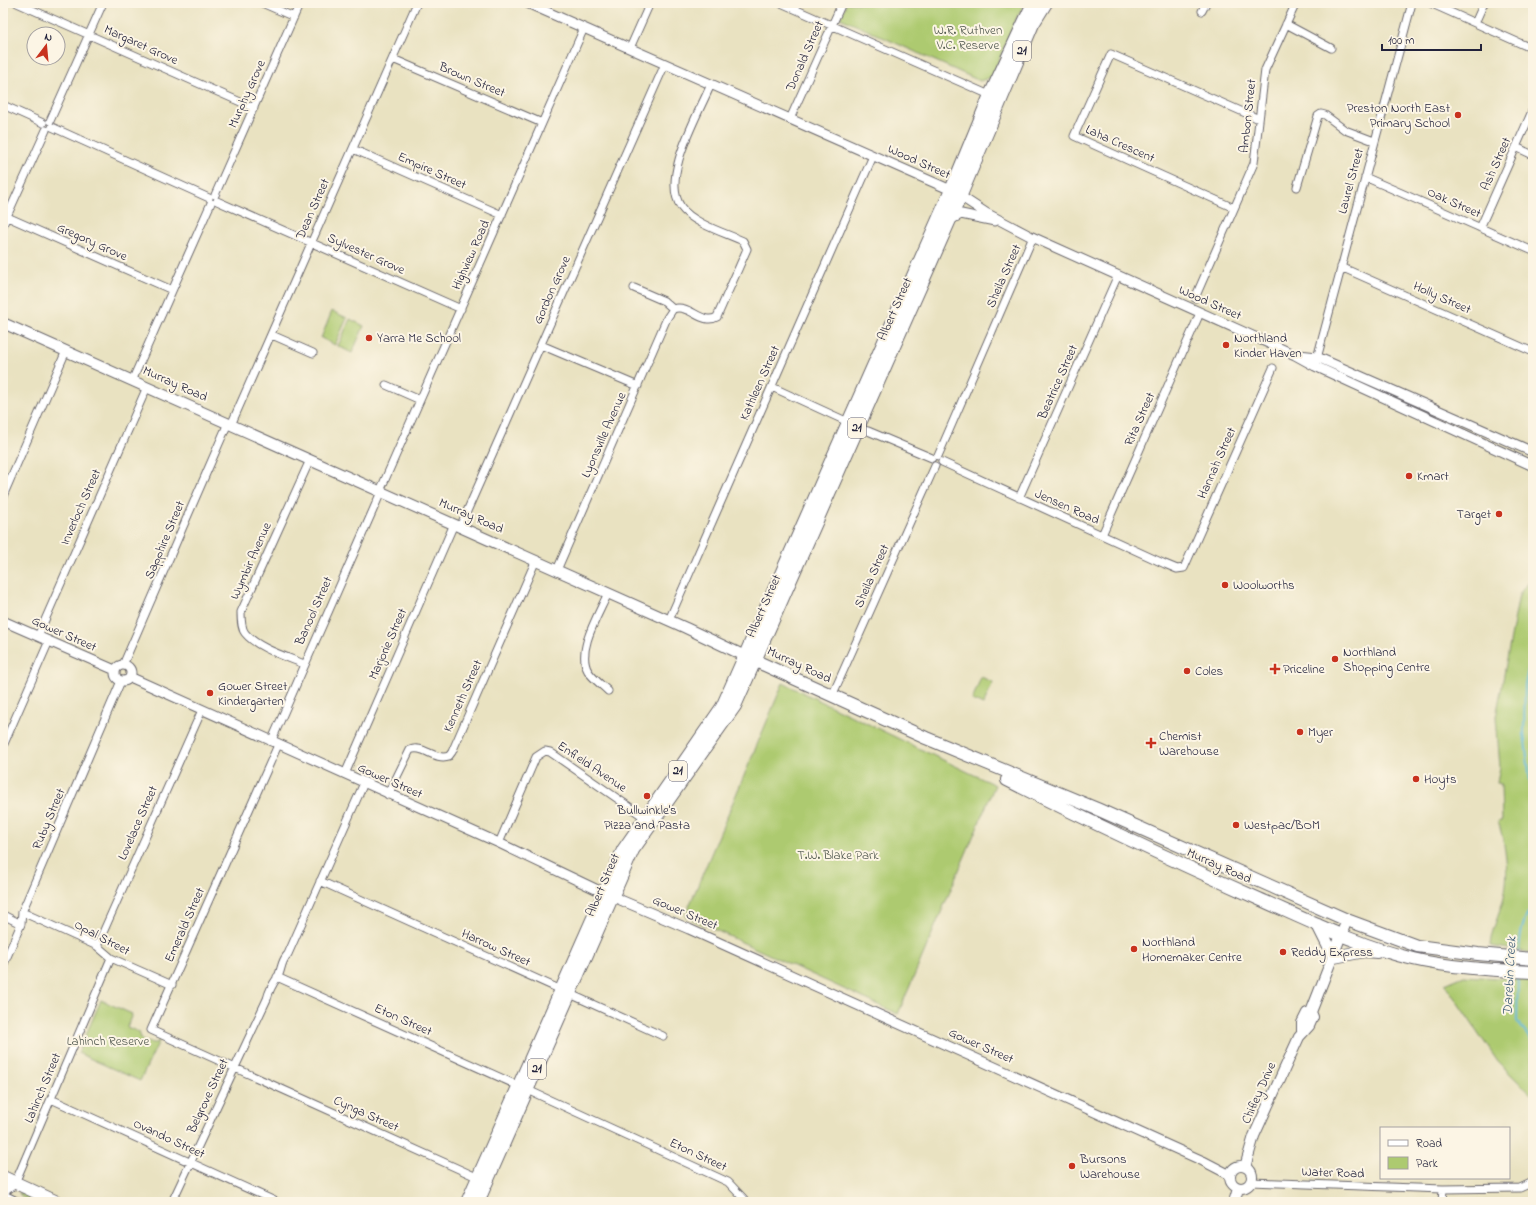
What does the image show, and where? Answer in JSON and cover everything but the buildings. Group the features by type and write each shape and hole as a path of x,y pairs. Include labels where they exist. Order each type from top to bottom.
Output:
{"main road":[{"name":"Albert Street","path":"467,1202 482,1180 609,895 649,820 715,727 735,706 750,658 799,547 858,427 899,320 956,193 996,98 1033,3"},
{"name":"Albert Street","path":"996,98 1045,3"},
{"name":"Albert Street","path":"899,320 948,221 956,193"},
{"name":"Murray Road","path":"3,324 536,560 926,738 1097,809 1347,920 1417,946 1533,959"},
{"name":"Murray Road","path":"926,738 1091,823 1342,935 1414,960 1476,968 1533,972"},
{"path":"1091,823 1097,809"},
{"name":"Chifley Drive","path":"1245,1167 1254,1136 1302,1031 1309,1026 1313,1017 1311,1012 1334,957 1347,920"},
{"path":"1318,925 1334,957 1365,951 1392,953"},
{"path":"1476,968 1478,954"},
{"path":"1237,1167 1245,1167 1251,1172 1251,1182 1244,1188 1238,1188 1232,1184 1230,1175 1237,1167"},
{"path":"3,1177 57,1202"},
{"name":"Albert Street","path":"478,1202 482,1180"},
{"path":"1234,1202 1238,1188"},
{"path":"3,1197 13,1202"}],"street":[{"name":"Margaret Grove","path":"18,3 254,108"},
{"path":"3,225 5,216 103,3"},
{"path":"262,3 294,17"},
{"name":"Murphy Grove","path":"132,381 300,3"},
{"name":"Dean Street","path":"230,424 272,335 311,243 418,3"},
{"name":"Wood Street","path":"527,3 956,193 1006,224 1200,313 1295,355 1316,362 1533,452"},
{"path":"630,48 650,3"},
{"path":"781,3 996,98"},
{"name":"Donald Street","path":"790,119 842,3"},
{"path":"1202,11 1206,3"},
{"name":"Ambon Street","path":"1195,298 1256,158 1264,76 1267,64 1296,3"},
{"name":"Laurel Street","path":"1316,362 1412,3"},
{"path":"1430,3 1533,49"},
{"path":"1475,23 1484,3"},
{"path":"1286,24 1331,48"},
{"name":"Highview Road","path":"381,492 584,28"},
{"name":"Laha Crescent","path":"1234,208 1074,136 1111,54 1259,119"},
{"name":"Brown Street","path":"393,59 542,123"},
{"name":"Gordon Grove","path":"457,526 541,345 665,64"},
{"path":"634,288 664,301 673,309 685,309 707,319 717,317 747,249 743,241 710,227 687,213 682,207 675,190 674,180 678,160 711,84"},
{"name":"Sylvester Grove","path":"3,105 461,309"},
{"name":"Ash Street","path":"1480,228 1533,109"},
{"path":"1297,187 1318,116 1321,114 1325,115 1345,130 1374,141"},
{"path":"1516,147 1533,155"},
{"name":"Empire Street","path":"353,149 502,215"},
{"name":"Kathleen Street","path":"669,620 873,156"},
{"name":"Oak Street","path":"1365,177 1533,251"},
{"path":"948,221 961,214 1006,224"},
{"name":"Gregory Grove","path":"5,216 172,290"},
{"name":"Sheila Street","path":"832,696 935,466 940,465 937,458 1033,237"},
{"name":"Holly Street","path":"1341,267 1533,352"},
{"name":"Beatrice Street","path":"1019,498 1118,276"},
{"name":"Lyonsville Avenue","path":"557,570 667,318 673,309"},
{"name":"Rita Street","path":"1102,535 1200,313"},
{"path":"272,335 313,353"},
{"path":"541,345 638,386"},
{"path":"3,496 66,351"},
{"name":"Wood Street","path":"1316,362 1533,466"},
{"name":"Hannah Street","path":"1184,568 1273,368"},
{"path":"386,385 420,400"},
{"name":"Jensen Road","path":"772,387 858,427 937,458 1019,498 1176,569 1184,568"},
{"name":"Inverloch Street","path":"38,636 147,388"},
{"name":"Sapphire Street","path":"119,668 230,424"},
{"path":"1516,444 1514,450 1517,459"},
{"name":"Wymbir Avenue","path":"304,664 257,643 245,633 241,622 241,612 310,460"},
{"name":"Banool Street","path":"274,743 304,664 381,492"},
{"name":"Marjorie Street","path":"344,774 457,526"},
{"name":"Kenneth Street","path":"388,795 410,750 418,748 442,757 449,756 452,752 536,560"},
{"path":"608,593 584,649 584,662 589,672 608,691"},
{"name":"Gower Street","path":"3,620 49,641 119,668"},
{"path":"3,746 49,641"},
{"path":"119,668 129,668 130,677 126,681 121,681 116,678 119,668"},
{"name":"Gower Street","path":"130,677 388,795 499,843 609,895 868,1009 1203,1161 1230,1175"},
{"name":"Ruby Street","path":"3,966 21,924 22,912 121,681"},
{"name":"Lovelace Street","path":"97,946 202,710"},
{"name":"Emerald Street","path":"234,1068 151,1030 274,743"},
{"name":"Enfield Avenue","path":"499,843 536,757 545,751 550,752 649,820"},
{"name":"Belgrove Street","path":"172,1202 267,999 272,985 279,978 288,954 364,784"},
{"name":"Harrow Street","path":"320,881 663,1036"},
{"name":"Opal Street","path":"22,912 97,946 111,958 172,984"},
{"path":"3,915 21,924"},
{"name":"Lahinch Street","path":"15,1183 111,958"},
{"name":"Eton Street","path":"279,978 728,1182 744,1199"},
{"name":"Cynga Street","path":"234,1068 482,1180"},
{"name":"Ovando Street","path":"51,1099 277,1202"},
{"name":"Water Road","path":"1251,1182 1443,1189 1520,1188 1533,1182"},
{"path":"3,1192 15,1183"},
{"path":"1442,1202 1443,1189"}],"green space":[{"name":"W.R. Ruthven V.C. Reserve","path":"847,3 1025,3 1016,19 992,77 980,81 840,18"},
{"path":"332,311 347,318 335,345 321,338"},
{"path":"350,319 364,326 352,353 338,346"},
{"path":"1533,580 1533,953 1490,946 1493,929 1503,901 1507,871 1505,851 1498,821 1502,820 1501,784 1497,783 1500,767 1496,717 1519,595 1525,586"},
{"path":"981,677 993,682 983,705 972,700"},
{"name":"T.W. Blake Park","path":"783,683 995,785 898,1014 685,916"},
{"path":"1464,976 1533,980 1533,1096 1498,1062 1445,984"},
{"name":"Lahinch Reserve","path":"101,1000 132,1014 127,1027 139,1032 144,1042 156,1043 160,1039 140,1081 78,1053"},
{"path":"25,1192 46,1202 34,1202 24,1199 19,1193"}],"waterway":[{"name":"Darebin Creek","path":"1533,646 1525,685 1524,733 1533,804"},
{"name":"Darebin Creek","path":"1519,953 1524,922 1533,907"},
{"name":"Darebin Creek","path":"1518,975 1517,1021 1533,1043"}],"place":[{"name":"Preston North East Primary School","path":"1458,115"},
{"name":"Yarra Me School","path":"369,338"},
{"name":"Northland Kinder Haven","path":"1226,345"},
{"name":"Kmart","path":"1409,476"},
{"name":"Target","path":"1499,514"},
{"name":"Woolworths","path":"1225,585"},
{"name":"Northland Shopping Centre","path":"1335,659"},
{"name":"Priceline","path":"1275,669"},
{"name":"Coles","path":"1187,671"},
{"name":"Gower Street Kindergarten","path":"210,693"},
{"name":"Myer","path":"1300,732"},
{"name":"Chemist Warehouse","path":"1151,743"},
{"name":"Hoyts","path":"1416,779"},
{"name":"Bullwinkle's Pizza and Pasta","path":"647,796"},
{"name":"Westpac/BOM","path":"1236,825"},
{"name":"Northland Homemaker Centre","path":"1134,949"},
{"name":"Reddy Express","path":"1283,952"},
{"name":"Bursons Warehouse","path":"1072,1166"}]}
